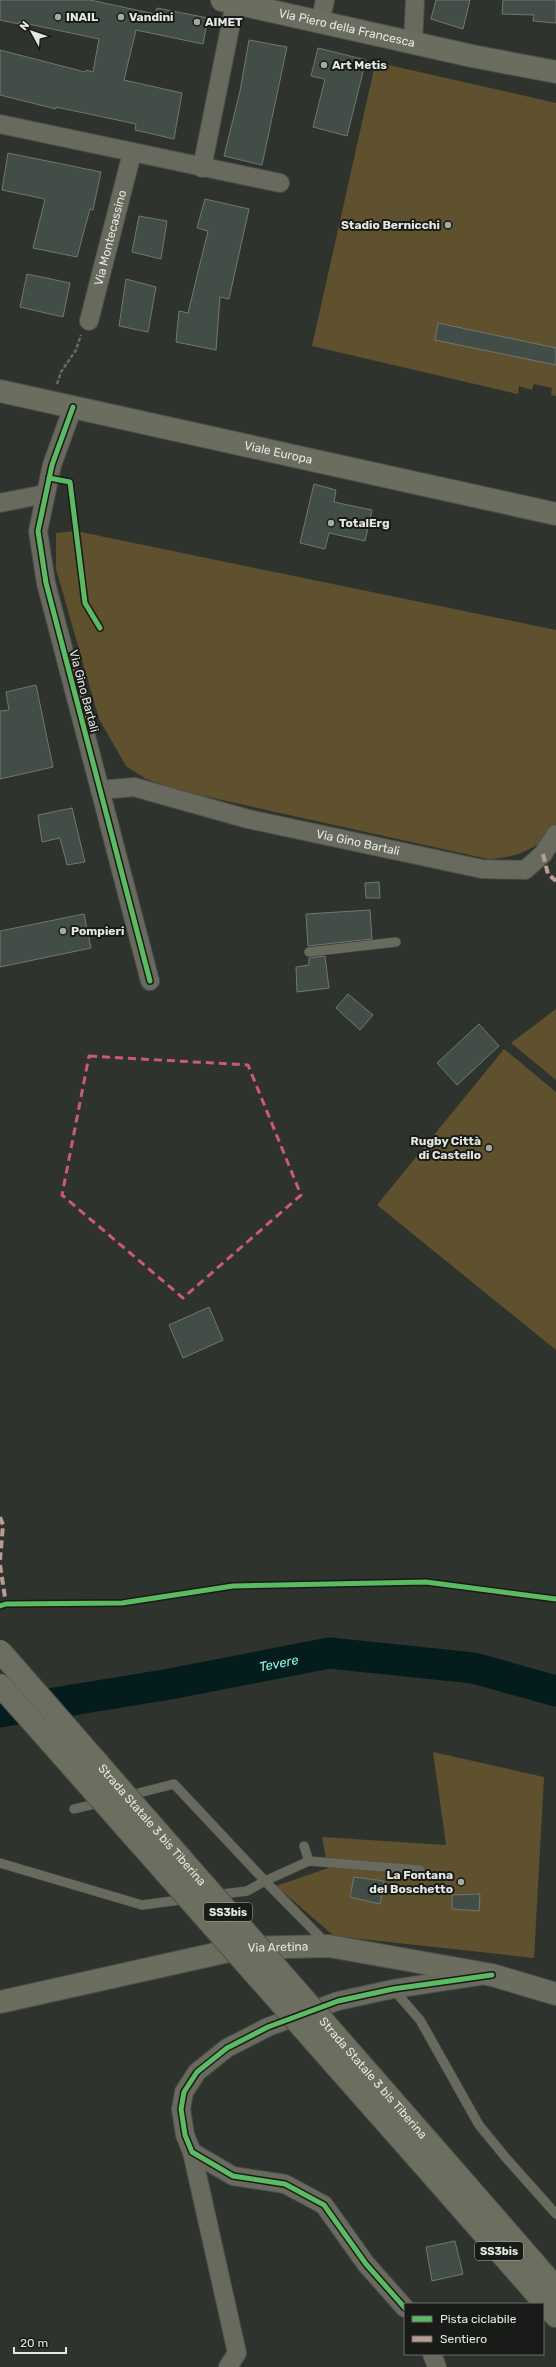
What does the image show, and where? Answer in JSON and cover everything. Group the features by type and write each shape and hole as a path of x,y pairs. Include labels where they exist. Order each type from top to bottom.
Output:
{"highway":[{"name":"Strada Statale 3 bis Tiberina","path":"0,1651 449,2180 556,2316"},
{"name":"Strada Statale 3 bis Tiberina","path":"0,1685 449,2180 556,2288"}],"main road":[{"name":"Via Piero della Francesca","path":"228,2 552,73"},
{"name":"Viale Europa","path":"0,391 556,514"},
{"name":"Via Aretina","path":"0,2002 242,1948 329,1946 492,1975 556,1994"}],"street":[{"path":"320,22 325,0"},
{"path":"413,42 414,0"},
{"path":"202,168 228,2"},
{"path":"0,124 202,168 280,183"},
{"name":"Via Montecassino","path":"89,321 132,153"},
{"name":"Via Gino Bartali","path":"73,407 52,464 38,531 46,583 150,981"},
{"path":"0,503 45,494"},
{"name":"Via Gino Bartali","path":"100,790 134,787 248,819 482,869 525,870 543,854 556,834"},
{"path":"228,2367 237,2353 192,2152 185,2135 181,2110 184,2092 197,2072 227,2048 268,2027 338,2001 393,1989 492,1975"},
{"path":"192,2152 233,2176 285,2184 324,2205 366,2264 404,2307"},
{"path":"432,2355 436,2367"}],"lane":[{"path":"309,952 396,942"},
{"path":"74,1809 174,1784 265,1881 329,1946"},
{"path":"304,1846 309,1861"},
{"path":"0,1863 142,1905 247,1891 309,1861 420,1870"},
{"path":"393,1989 420,2020 478,2125 556,2214"}],"path":[{"path":"57,384 61,372 76,350 81,332 89,321"}],"highlighted area":[{"path":"89,1056 248,1065 301,1195 183,1298 62,1195"}],"shaded area":[{"name":"Stadio Bernicchi","path":"384,64 556,103 556,396 551,395 552,388 534,384 532,390 519,386 518,394 312,346 374,69"},
{"path":"76,531 556,630 556,830 541,842 525,851 508,857 488,859 181,791 146,779 126,766 99,719 56,569 56,533"},
{"path":"556,1009 556,1080 511,1043"},
{"name":"Rugby Città di Castello","path":"504,1049 556,1092 556,1350 377,1205"},
{"path":"433,1752 544,1777 534,1958 334,1936 276,1886 328,1868 322,1837 446,1845"}],"building":[{"path":"0,0 90,0 155,14 157,8 208,18 203,44 136,30 124,80 182,93 174,139 135,130 136,124 56,107 56,109 0,95 0,50 85,72 86,70 93,72 99,39 19,22 19,24 0,20"},
{"path":"436,0 470,0 463,29 431,19"},
{"path":"503,0 556,0 556,23 533,21 534,15 502,14"},
{"path":"249,40 287,47 262,165 224,156 240,91"},
{"path":"318,48 366,60 347,136 313,127 325,79 311,76"},
{"path":"8,153 101,172 93,210 90,209 77,257 33,248 45,199 2,190"},
{"path":"205,199 249,209 229,299 220,297 216,350 176,342 179,311 188,313 208,231 197,228"},
{"path":"139,216 167,221 161,259 132,252"},
{"path":"27,274 70,283 63,317 20,307"},
{"path":"126,279 156,287 148,332 119,326"},
{"path":"438,323 556,348 556,365 435,340"},
{"path":"314,484 336,490 334,502 372,510 365,541 329,533 325,549 300,543"},
{"path":"36,685 53,767 0,779 0,711 9,710 6,692"},
{"path":"72,808 85,862 67,865 60,838 42,842 38,815"},
{"path":"379,882 380,898 366,898 365,883"},
{"path":"370,910 372,939 308,946 306,914"},
{"path":"84,914 91,948 0,967 0,931"},
{"path":"325,956 329,988 297,992 296,967 309,965 309,958"},
{"path":"348,994 373,1015 360,1030 336,1008"},
{"path":"479,1024 499,1046 457,1085 437,1063"},
{"path":"209,1307 223,1340 183,1358 169,1325"},
{"path":"354,1877 384,1881 380,1904 350,1897"},
{"path":"480,1894 479,1911 452,1909 452,1895"},
{"path":"455,2241 463,2274 432,2281 426,2247"}],"waterway":[{"name":"Tevere","path":"0,1712 170,1684 329,1653 474,1668 556,1691"}],"marked path":[{"path":"543,854 548,874 556,881"},
{"path":"0,1517 3,1525 0,1560"},
{"path":"0,1565 6,1604"}],"cycle path":[{"path":"73,407 52,465 38,531 46,583 150,981"},
{"path":"49,478 70,482 85,603 100,628"},
{"path":"0,1606 6,1604 122,1603 233,1586 426,1582 556,1599"},
{"path":"404,2307 366,2264 324,2205 285,2184 233,2176 192,2152 185,2135 181,2109 184,2092 197,2072 227,2048 268,2027 338,2001 393,1989 492,1975"}],"place":[{"name":"INAIL","path":"58,17"},
{"name":"Vandini","path":"121,17"},
{"name":"AIMET","path":"197,22"},
{"name":"Art Metis","path":"324,65"},
{"name":"Stadio Bernicchi","path":"448,225"},
{"name":"TotalErg","path":"331,523"},
{"name":"Pompieri","path":"63,931"},
{"name":"Rugby Città di Castello","path":"489,1148"},
{"name":"La Fontana del Boschetto","path":"461,1882"}]}
